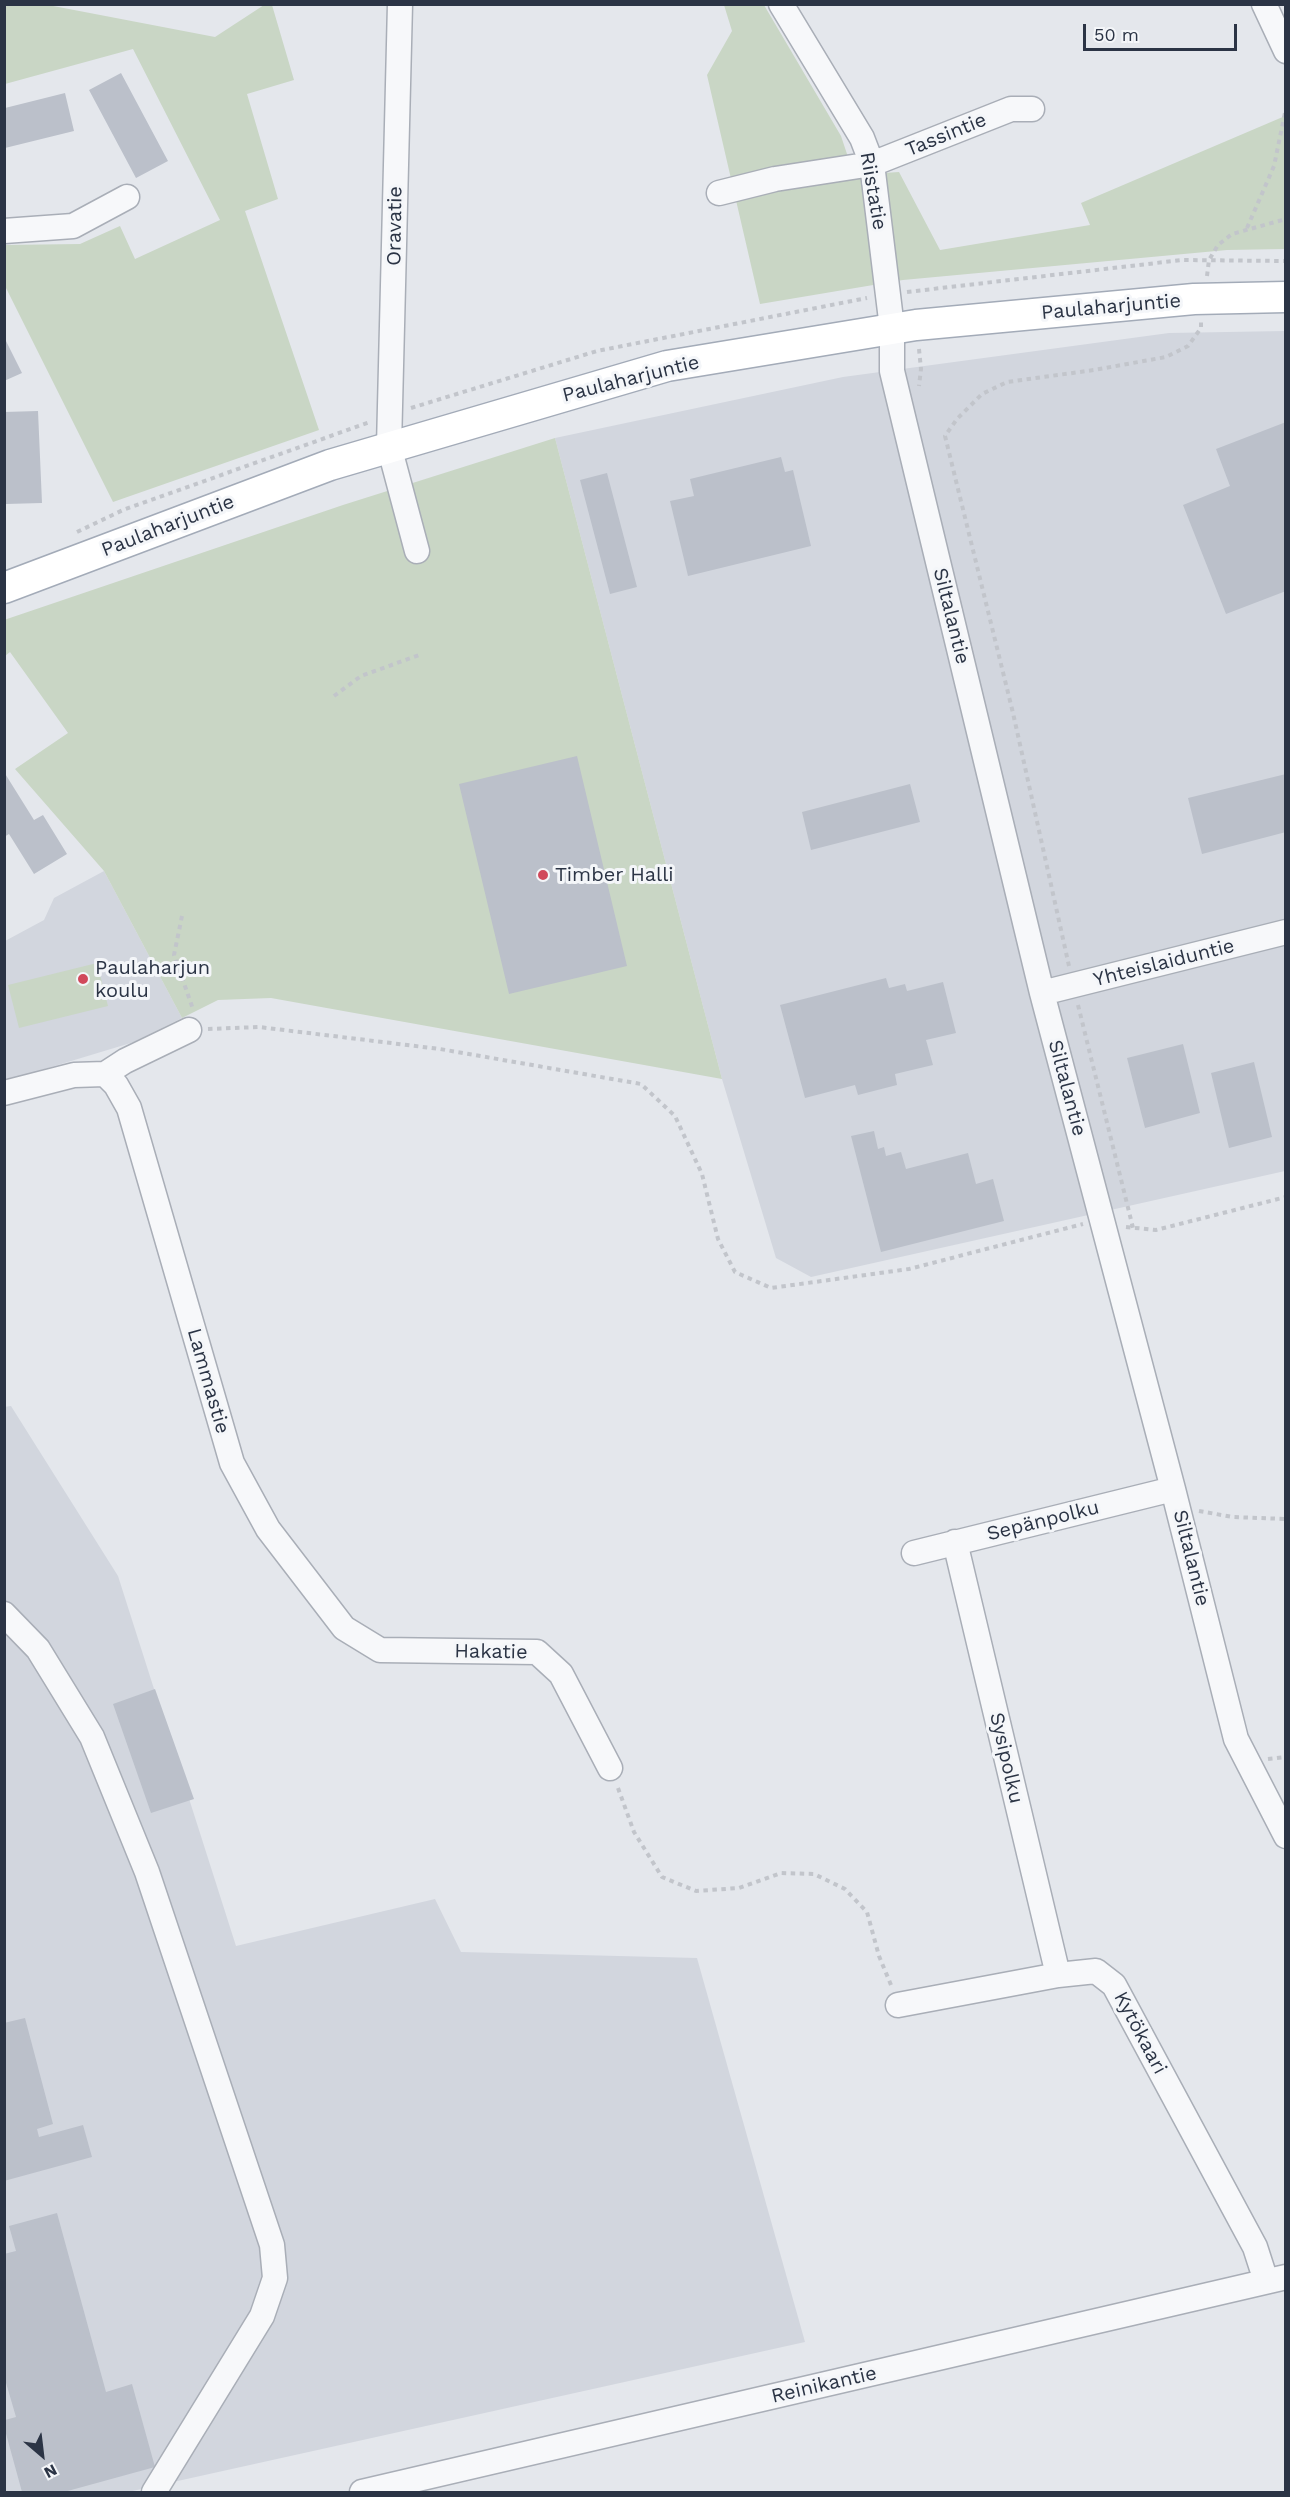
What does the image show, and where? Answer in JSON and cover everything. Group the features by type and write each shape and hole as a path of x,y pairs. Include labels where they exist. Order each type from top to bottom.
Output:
{"main road":[{"name":"Paulaharjuntie","path":"4,588 330,465 667,366 892,328 1203,299 1286,297"}],"street":[{"name":"Oravatie","path":"400,4 389,446 417,551"},
{"name":"Riistatie","path":"781,4 862,138 872,164 892,328"},
{"path":"1264,4 1286,51"},
{"name":"Tassintie","path":"719,193 774,179 872,164 1011,109 1032,109"},
{"path":"4,231 73,226 127,197"},
{"name":"Siltalantie","path":"892,328 892,371 1042,993 1173,1489 1236,1739 1286,1836"},
{"name":"Yhteislaiduntie","path":"1042,993 1286,932"},
{"path":"4,1093 74,1075 105,1074 125,1061 189,1030"},
{"name":"Lammastie","path":"105,1074 116,1085 129,1108 232,1463 268,1529 344,1629 380,1650"},
{"name":"Sepänpolku","path":"914,1553 1173,1489"},
{"name":"Sysipolku","path":"955,1542 1058,1975"},
{"path":"4,1614 38,1649 92,1737 147,1872 272,2245 275,2278 262,2316 154,2493"},
{"name":"Hakatie","path":"380,1650 537,1652 561,1674 610,1768"},
{"name":"Kytökaari","path":"898,2006 1058,1975 1096,1971 1114,1984 1255,2247 1276,2279"},
{"name":"Reinikantie","path":"362,2493 1276,2279"}],"path":[{"path":"1247,228 1274,166 1286,108"},
{"path":"1133,1228 1073,985 1013,713 945,436 962,412 982,394 1007,382 1166,357 1188,346 1201,328 1209,260 1218,245 1232,234 1247,228 1286,219"},
{"path":"334,696 361,676 422,654"},
{"path":"182,916 174,955 182,981 192,1001 195,1018 189,1030 259,1027 429,1047 641,1084 675,1116 702,1174 718,1239 735,1272 771,1288 909,1269 1085,1224 1102,1223 1156,1230 1286,1197"},
{"path":"1198,1510 1233,1517 1286,1519"},
{"path":"1267,1760 1286,1757"},
{"path":"610,1768 634,1832 662,1877 696,1891 739,1888 781,1873 814,1874 845,1889 867,1912 879,1956 898,2006"}],"shaded area":[{"path":"1285,331 1285,1171 811,1277 776,1258 722,1079 555,438 843,377 1169,333"},
{"name":"Paulaharjun koulu","path":"104,871 182,1018 134,1042 5,1081 5,941 44,920 54,898"},
{"path":"11,1406 118,1576 236,1946 435,1899 461,1952 697,1958 805,2342 128,2492 5,2492 4,1407"}],"green space":[{"path":"5,4 48,5 215,37 264,5 272,5 294,80 247,94 278,199 245,211 319,430 113,502 5,286 5,245 80,244 120,226 135,259 220,220 133,49 5,84"},
{"path":"724,5 764,5 841,136 854,175 899,172 940,250 1090,225 1081,203 1285,116 1285,249 1227,250 903,280 760,304 707,75 732,31"},
{"path":"555,438 722,1079 271,998 218,1000 182,1018 104,871 15,769 68,733 10,652 5,656 4,620 343,505"},
{"path":"97,963 108,1006 19,1028 8,985"}],"building":[{"path":"121,73 168,161 136,178 89,90"},
{"path":"65,93 74,131 5,148 5,108"},
{"path":"4,337 22,373 4,381"},
{"path":"38,411 42,503 6,504 4,412"},
{"path":"1286,422 1286,591 1226,614 1183,505 1230,486 1216,449"},
{"path":"781,457 785,472 793,470 811,546 688,576 670,501 694,496 690,479"},
{"path":"607,473 637,587 610,594 580,480"},
{"name":"Timber Halli","path":"577,756 627,966 509,994 459,784"},
{"path":"4,772 34,820 43,815 67,854 34,874 9,834 4,837"},
{"path":"1286,774 1286,832 1202,854 1188,798"},
{"path":"910,784 920,822 811,850 802,812"},
{"path":"886,978 889,988 905,984 907,991 943,982 956,1033 926,1040 933,1065 895,1074 897,1085 858,1095 855,1085 805,1098 780,1005"},
{"path":"1183,1044 1200,1113 1145,1128 1127,1058"},
{"path":"1254,1062 1272,1137 1229,1148 1211,1073"},
{"path":"874,1131 878,1149 884,1147 886,1156 901,1152 906,1169 968,1153 976,1184 993,1179 1004,1221 881,1252 851,1136"},
{"path":"155,1689 194,1799 151,1813 113,1704"},
{"path":"25,2018 53,2124 37,2129 39,2137 83,2125 92,2157 4,2181 4,2023"},
{"path":"57,2213 106,2392 132,2384 155,2467 64,2492 22,2492 5,2430 5,2420 16,2417 4,2376 4,2254 16,2251 9,2226"}],"place":[{"name":"Timber Halli","path":"543,875"},
{"name":"Paulaharjun koulu","path":"83,979"}]}
